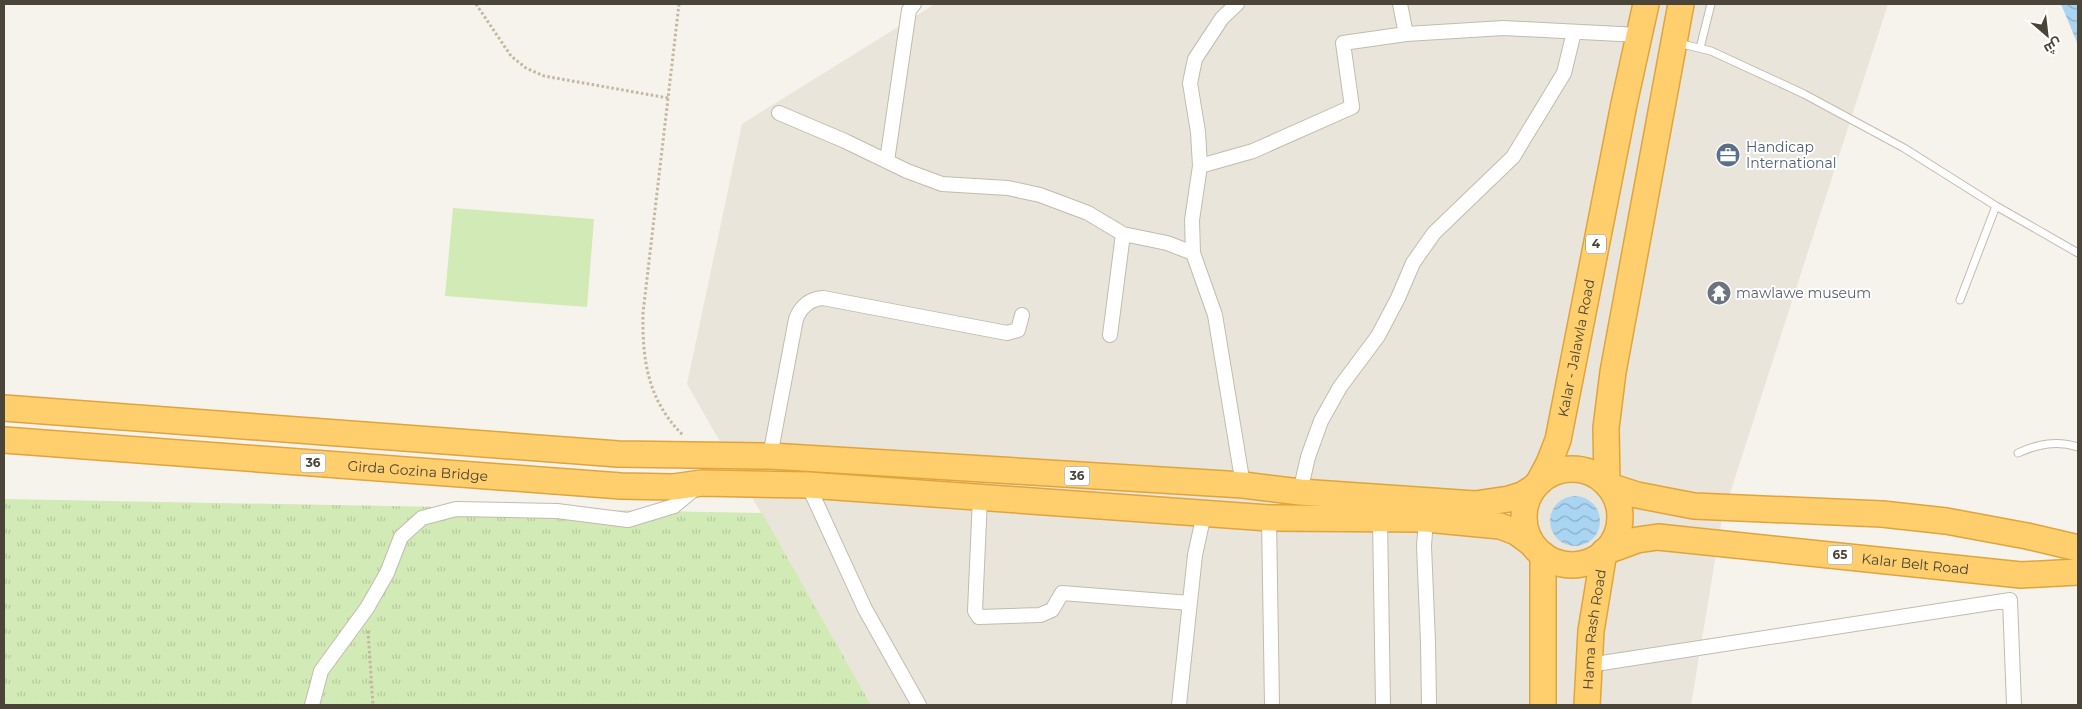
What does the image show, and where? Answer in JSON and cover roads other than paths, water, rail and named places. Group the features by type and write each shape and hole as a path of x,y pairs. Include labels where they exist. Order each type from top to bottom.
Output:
{"highway":[{"name":"Kalar - Jalawla Road","path":"1536,485 1550,463 1558,440 1624,104 1646,4"},
{"path":"1608,485 1606,428 1612,372 1673,41 1682,4"},
{"path":"1624,104 1662,105"},
{"name":"36","path":"4,408 618,454 770,456 1243,485 1300,492 1475,504 1509,499 1536,485"},
{"name":"Girda Gozina Bridge","path":"4,440 622,486 673,487 702,483"},
{"path":"702,483 703,455"},
{"path":"1536,485 1555,472 1574,468 1586,470 1598,476 1608,485 1618,502 1620,520 1615,537 1604,552 1593,560 1580,564 1561,563 1537,549"},
{"name":"36","path":"702,483 808,485 1269,518 1426,519 1500,526 1516,532 1537,549"},
{"name":"4","path":"1536,485 1524,509 1524,521 1537,549 1543,705"},
{"path":"1608,485 1637,495 1694,506 1882,514 1946,521 2027,536 2078,548"},
{"path":"2020,575 2032,571 2038,564 2038,548 2027,536"},
{"name":"Kalar Belt Road","path":"1604,552 1637,540 1658,537 2020,575 2078,572"},
{"name":"Hama Rash Road","path":"1587,705 1591,628 1604,552"}],"street":[{"path":"886,161 909,10 914,4"},
{"path":"1237,4 1222,18 1195,59 1190,83 1198,132 1200,166 1192,220 1193,253 1215,315 1243,485"},
{"path":"1400,4 1406,34"},
{"path":"1200,166 1253,150 1352,107 1343,43 1406,34 1504,28 1639,35"},
{"path":"1300,492 1308,457 1321,421 1340,386 1378,336 1398,298 1412,262 1434,233 1513,157 1564,73 1574,32"},
{"path":"779,113 845,141 907,171 942,184 1008,188 1040,195 1088,213 1123,234 1167,243 1193,253"},
{"path":"1110,335 1123,234"},
{"path":"770,456 796,319 799,312 809,301 823,298 1007,333 1018,330 1022,315"},
{"path":"312,705 321,671 367,608 387,573 401,537 422,518 456,509 557,511 628,520 674,506 702,483"},
{"path":"808,485 865,609 919,705"},
{"path":"980,498 975,611 978,617 1040,615 1052,610 1062,593 1190,603"},
{"path":"1179,705 1196,555 1204,514"},
{"path":"1269,518 1272,705"},
{"path":"1380,519 1383,705"},
{"path":"1426,519 1424,546 1429,705"},
{"path":"1589,666 2010,600 2014,705"}],"lane":[{"path":"1700,48 1711,4"},
{"path":"1673,41 1711,51 1804,94 1904,148 1996,206 2078,253"},
{"path":"1960,300 1996,206"},
{"path":"2018,453 2044,444 2058,443 2078,446"}],"water":[{"path":"2061,4 2078,4 2078,45"},
{"path":"1575,496 1593,503 1600,521 1593,539 1575,546 1557,539 1550,521 1557,503"}],"place":[{"name":"Handicap International","path":"1728,155"},
{"name":"mawlawe museum","path":"1719,293"}]}
